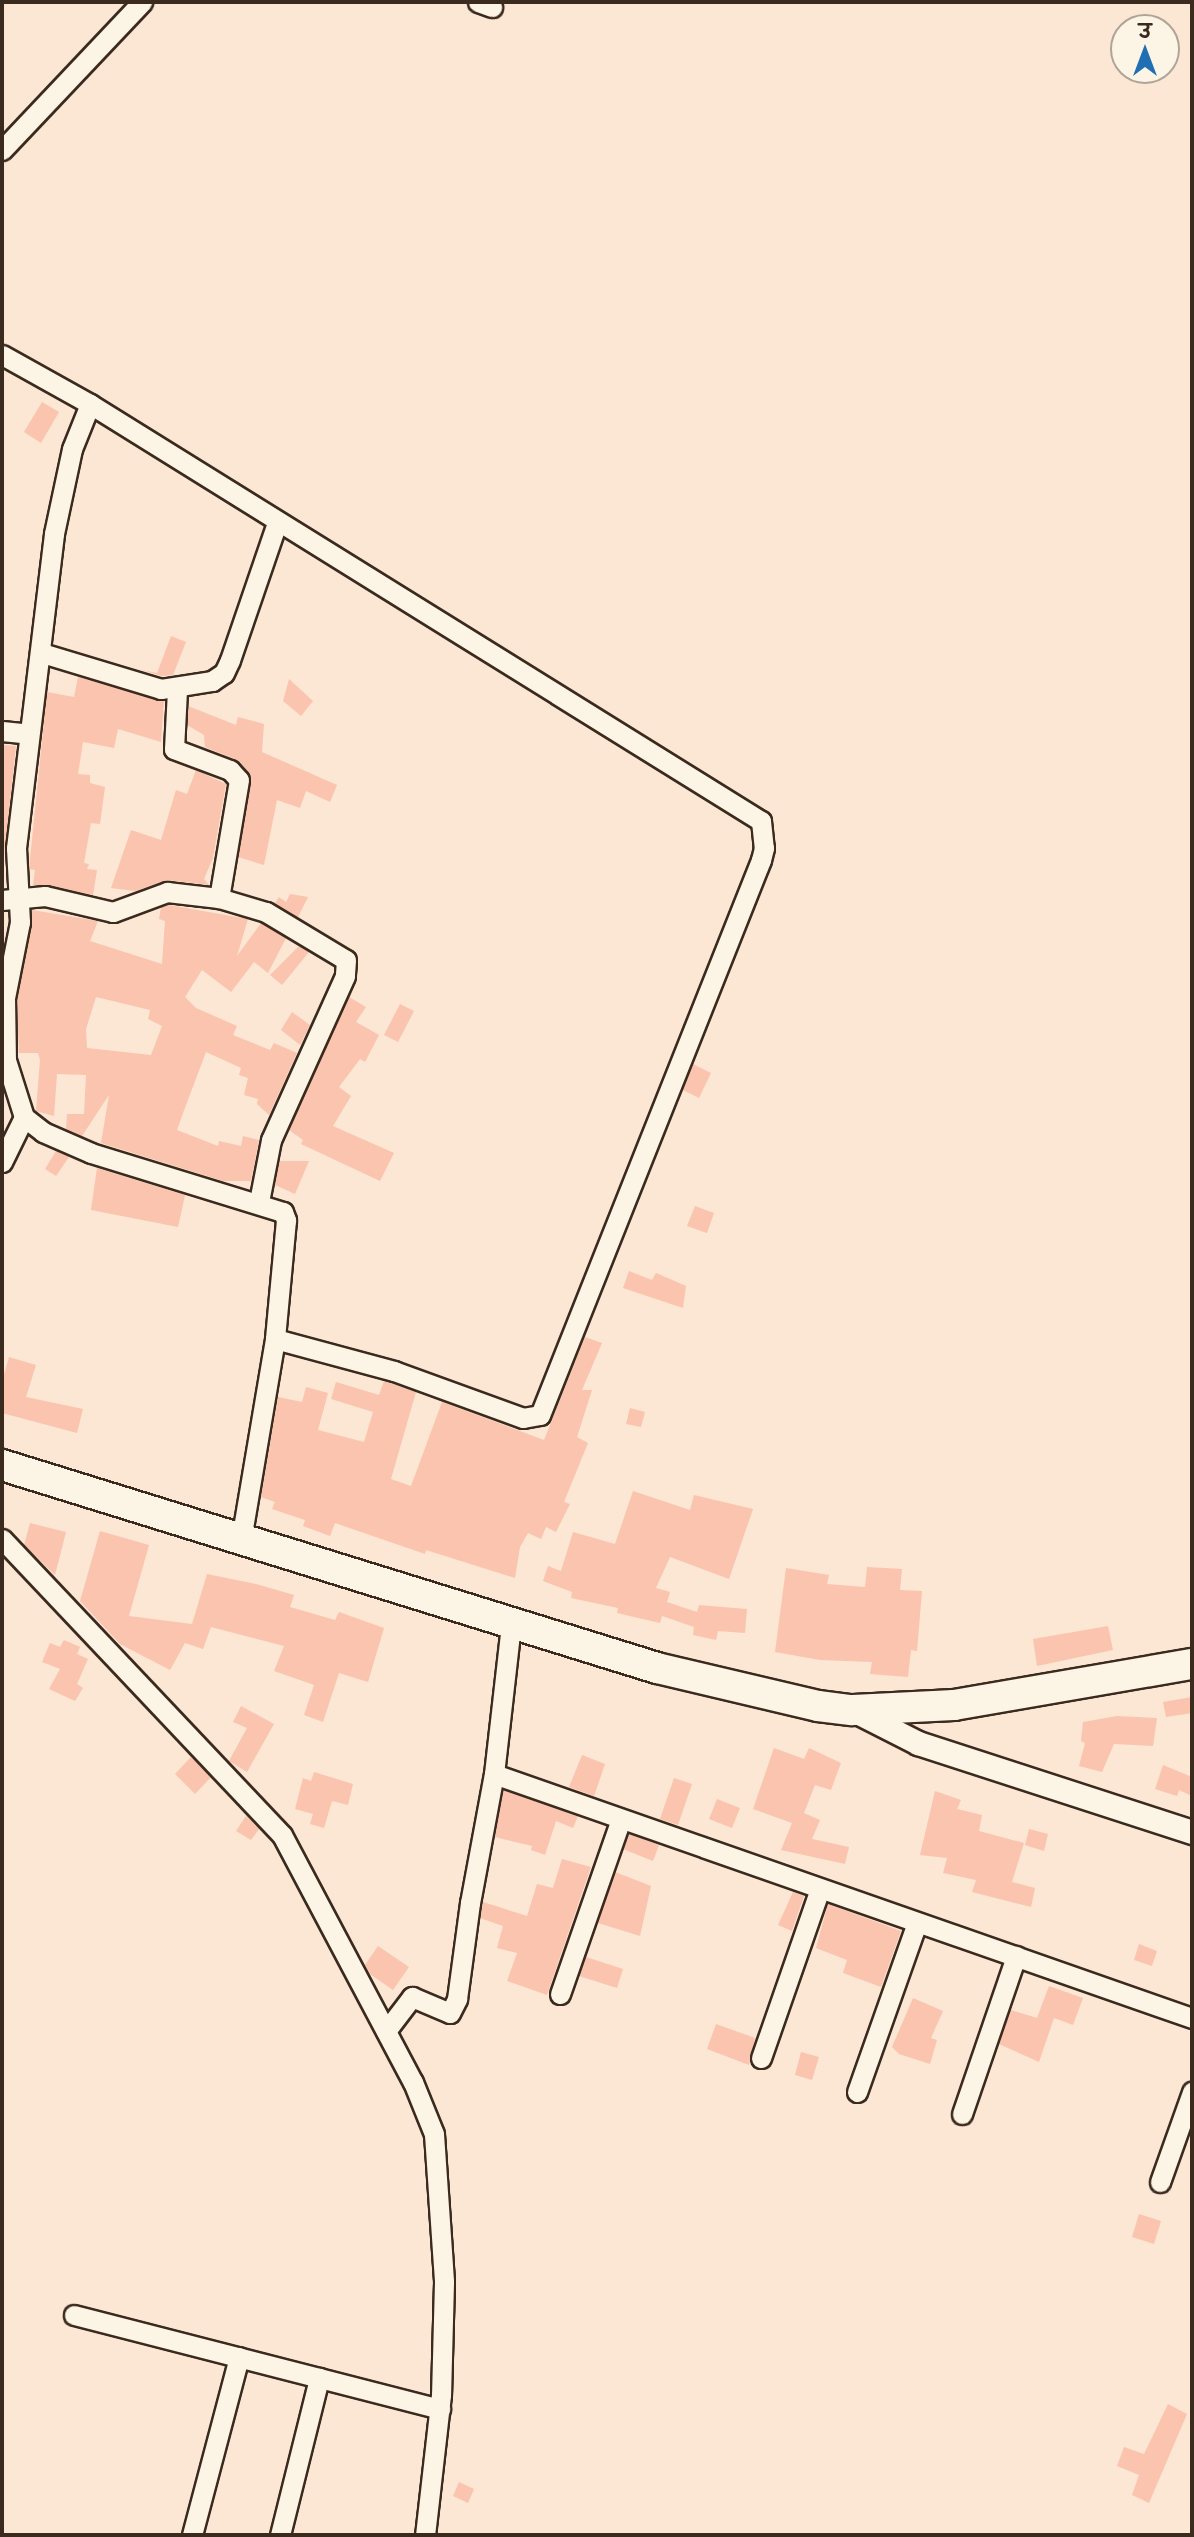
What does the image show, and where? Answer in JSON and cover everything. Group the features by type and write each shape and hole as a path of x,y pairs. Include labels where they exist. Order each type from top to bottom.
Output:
{"main road":[{"path":"2,1465 511,1624 733,1689 853,1710 966,1703 1192,1664"}],"street":[{"path":"2,150 142,2"},
{"path":"2,355 90,404 277,523 761,821 764,848 540,1415 523,1418 394,1371 275,1339"},
{"path":"90,404 62,487 42,653 29,734 11,898 19,941 4,1024 6,1060 24,1117 43,1132 91,1153 260,1202 283,1212 286,1220 275,1339 241,1540"},
{"path":"42,653 161,689 177,690 224,673 277,523"},
{"path":"177,690 174,750 230,770 239,780 219,898"},
{"path":"2,731 29,734"},
{"path":"11,898 67,898 113,912 128,911 167,892 219,898 266,912 339,954 348,967 271,1140 260,1202"},
{"path":"2,1162 24,1117"},
{"path":"2,1539 282,1835 386,2031 434,2134 444,2282 440,2409 425,2535"},
{"path":"386,2031 412,1997 428,2000 443,2012 454,2009 494,1774 511,1624"},
{"path":"853,1710 918,1743 1192,1832"},
{"path":"494,1774 819,1891 1192,2018"},
{"path":"560,1994 621,1819"},
{"path":"761,2057 819,1891"},
{"path":"857,2092 917,1923"},
{"path":"961,2114 1016,1956"},
{"path":"1160,2182 1192,2092"},
{"path":"74,2315 440,2409"},
{"path":"192,2535 239,2357"},
{"path":"280,2535 319,2378"}],"building":[{"path":"42,402 59,412 41,443 24,432"},
{"path":"171,636 186,642 173,675 162,676 142,670 157,673"},
{"path":"78,677 164,701 161,742 118,729 114,748 83,742 78,774 90,775 90,783 105,787 100,824 91,823 84,863 89,864 87,869 97,870 93,895 33,885 35,870 29,869 47,692 74,697"},
{"path":"289,679 313,701 301,716 283,701"},
{"path":"188,706 236,725 238,717 264,724 262,752 337,785 330,802 306,791 300,808 277,800 264,865 238,857 251,776 235,759 205,747 204,735 187,725"},
{"path":"2,745 16,746 4,856 2,856"},
{"path":"196,770 226,784 213,858 204,879 209,885 168,880 135,891 111,888 131,830 161,840 176,790 187,794"},
{"path":"290,894 308,897 298,917 275,903 279,897 286,902"},
{"path":"169,905 248,919 237,956 261,923 286,938 268,973 254,962 231,992 202,970 185,997 196,1008 237,1026 233,1035 270,1050 274,1043 297,1053 269,1115 257,1104 258,1099 244,1095 248,1078 239,1075 241,1068 206,1052 183,1113 177,1130 218,1146 219,1141 241,1146 243,1136 259,1140 251,1181 223,1181 101,1143 109,1095 82,1136 66,1129 67,1114 84,1114 86,1075 57,1074 54,1116 36,1111 40,1060 38,1053 19,1053 17,999 32,910 98,921 90,941 162,964 165,921 159,919 161,907","holes":["96,997 150,1010 148,1019 162,1026 151,1055 87,1048 86,1029"]},
{"path":"299,946 309,952 282,985 270,975"},
{"path":"349,997 366,1007 356,1022 379,1035 365,1062 360,1059 339,1087 351,1096 333,1126 394,1153 380,1181 301,1144 303,1140 289,1130"},
{"path":"400,1004 414,1011 398,1042 384,1035"},
{"path":"292,1012 310,1025 300,1045 281,1030"},
{"path":"693,1064 711,1073 699,1098 683,1090"},
{"path":"56,1151 69,1157 56,1176 45,1169"},
{"path":"279,1161 309,1161 295,1194 275,1185"},
{"path":"97,1168 185,1195 178,1227 91,1210"},
{"path":"695,1206 714,1213 707,1233 687,1226"},
{"path":"629,1271 652,1280 656,1273 686,1286 683,1308 623,1288"},
{"path":"585,1337 602,1343 582,1390 592,1390 577,1437 588,1443 564,1502 570,1504 556,1532 546,1527 541,1539 528,1533 520,1547 515,1578 426,1550 425,1554 335,1523 330,1536 303,1526 305,1520 272,1509 275,1502 261,1497 278,1397 302,1402 306,1387 328,1393 318,1430 364,1442 373,1412 331,1399 336,1382 379,1395 384,1381 416,1392 391,1479 411,1486 442,1402 544,1440"},
{"path":"9,1357 36,1365 26,1397 83,1409 77,1433 2,1413 2,1382"},
{"path":"630,1408 645,1412 641,1427 626,1424"},
{"path":"633,1491 690,1510 694,1495 753,1509 729,1579 670,1557 656,1588 670,1592 667,1602 697,1612 699,1605 747,1609 745,1633 718,1631 716,1640 693,1635 694,1627 662,1616 660,1623 617,1613 618,1608 571,1598 572,1592 543,1581 548,1566 561,1571 573,1532 615,1544"},
{"path":"30,1523 66,1532 55,1575 24,1545"},
{"path":"100,1531 149,1545 129,1616 192,1624 207,1574 256,1584 294,1595 290,1607 335,1620 339,1612 384,1628 368,1682 339,1673 323,1722 304,1715 314,1685 274,1671 284,1646 211,1627 203,1649 185,1643 170,1670 120,1644 80,1601"},
{"path":"867,1567 902,1569 900,1590 922,1591 917,1651 911,1650 908,1677 870,1674 872,1662 820,1660 775,1652 786,1568 829,1575 827,1584 865,1587"},
{"path":"1108,1626 1113,1650 1037,1666 1033,1639"},
{"path":"64,1640 80,1647 77,1654 88,1659 77,1684 83,1688 75,1701 49,1689 60,1669 42,1662 50,1643 60,1647"},
{"path":"1192,1697 1192,1713 1166,1717 1163,1702"},
{"path":"241,1706 274,1724 247,1772 229,1761 247,1728 233,1722"},
{"path":"1117,1716 1157,1718 1153,1746 1114,1744 1102,1772 1079,1766 1085,1743 1081,1741 1083,1722"},
{"path":"774,1748 804,1759 809,1748 841,1763 831,1790 815,1785 804,1813 820,1820 812,1839 849,1847 845,1864 781,1850 792,1823 753,1809"},
{"path":"582,1755 605,1764 594,1796 569,1787"},
{"path":"191,1757 211,1777 195,1794 175,1774"},
{"path":"1163,1765 1192,1777 1192,1796 1179,1790 1177,1796 1155,1789"},
{"path":"314,1772 353,1784 348,1805 332,1801 324,1828 310,1824 313,1814 295,1809 303,1778 311,1781"},
{"path":"674,1778 692,1784 678,1825 660,1819"},
{"path":"503,1790 578,1816 573,1828 556,1821 545,1855 531,1850 532,1846 495,1837"},
{"path":"935,1791 961,1800 957,1809 982,1815 979,1831 1024,1843 1012,1882 1035,1888 1031,1907 972,1892 976,1880 943,1873 947,1858 920,1855"},
{"path":"717,1799 740,1808 732,1828 709,1819"},
{"path":"246,1816 259,1829 251,1840 236,1831"},
{"path":"1029,1829 1048,1834 1044,1851 1025,1845"},
{"path":"629,1834 659,1845 653,1861 623,1849"},
{"path":"562,1859 591,1867 547,1995 507,1981 517,1953 497,1948 503,1926 480,1918 483,1902 527,1916 537,1884 553,1888"},
{"path":"615,1872 651,1886 640,1936 598,1923"},
{"path":"793,1892 804,1896 792,1931 778,1925"},
{"path":"828,1904 901,1931 881,1987 843,1973 847,1960 816,1948"},
{"path":"1139,1944 1157,1951 1152,1966 1134,1960"},
{"path":"378,1946 409,1967 393,1990 370,1974 365,1965"},
{"path":"586,1957 623,1969 617,1988 579,1976"},
{"path":"1049,1986 1083,1998 1073,2025 1054,2018 1039,2062 999,2044 1011,2010 1037,2018"},
{"path":"913,1998 943,2011 931,2038 937,2040 930,2064 899,2054 892,2047"},
{"path":"716,2024 755,2038 749,2065 707,2049"},
{"path":"801,2052 819,2057 812,2080 795,2075"},
{"path":"1139,2214 1161,2221 1154,2244 1132,2237"},
{"path":"1168,2404 1187,2414 1149,2503 1132,2495 1139,2475 1117,2466 1124,2447 1144,2454"},
{"path":"459,2482 474,2489 468,2503 453,2496"}]}
